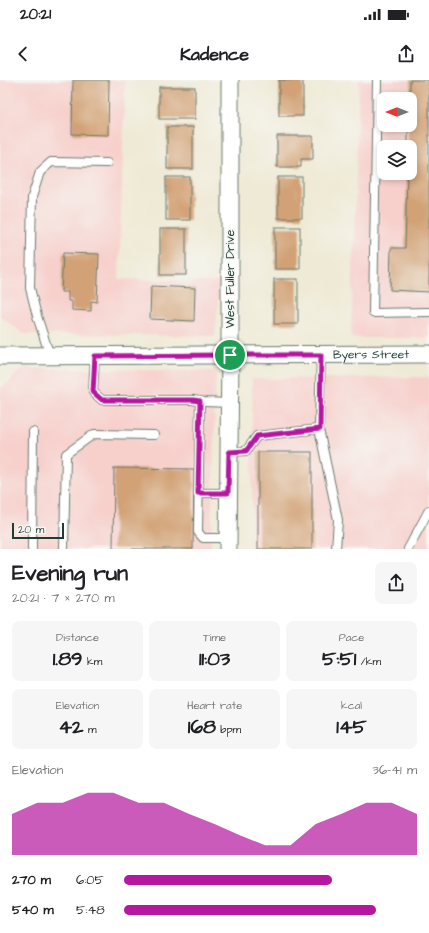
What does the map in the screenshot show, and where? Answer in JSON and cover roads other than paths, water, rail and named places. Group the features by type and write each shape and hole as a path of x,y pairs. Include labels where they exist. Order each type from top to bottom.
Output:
{"street":[{"name":"West Fuller Drive","path":"228,544 230,403 230,80"},
{"name":"Byers Street","path":"0,356 429,354"}],"lane":[{"path":"377,80 373,313 429,312"},
{"path":"50,356 30,288 32,197 40,172 51,162 108,163"},
{"path":"321,355 320,429 338,520 336,549"},
{"path":"95,356 93,392 102,400 193,400 230,403"},
{"path":"200,401 198,532 203,538 228,544"},
{"path":"229,452 246,451 257,436 320,429"},
{"path":"32,549 33,432"},
{"path":"64,549 66,454 94,434 154,436"},
{"path":"198,493 228,493"},
{"path":"408,549 429,510"}]}
